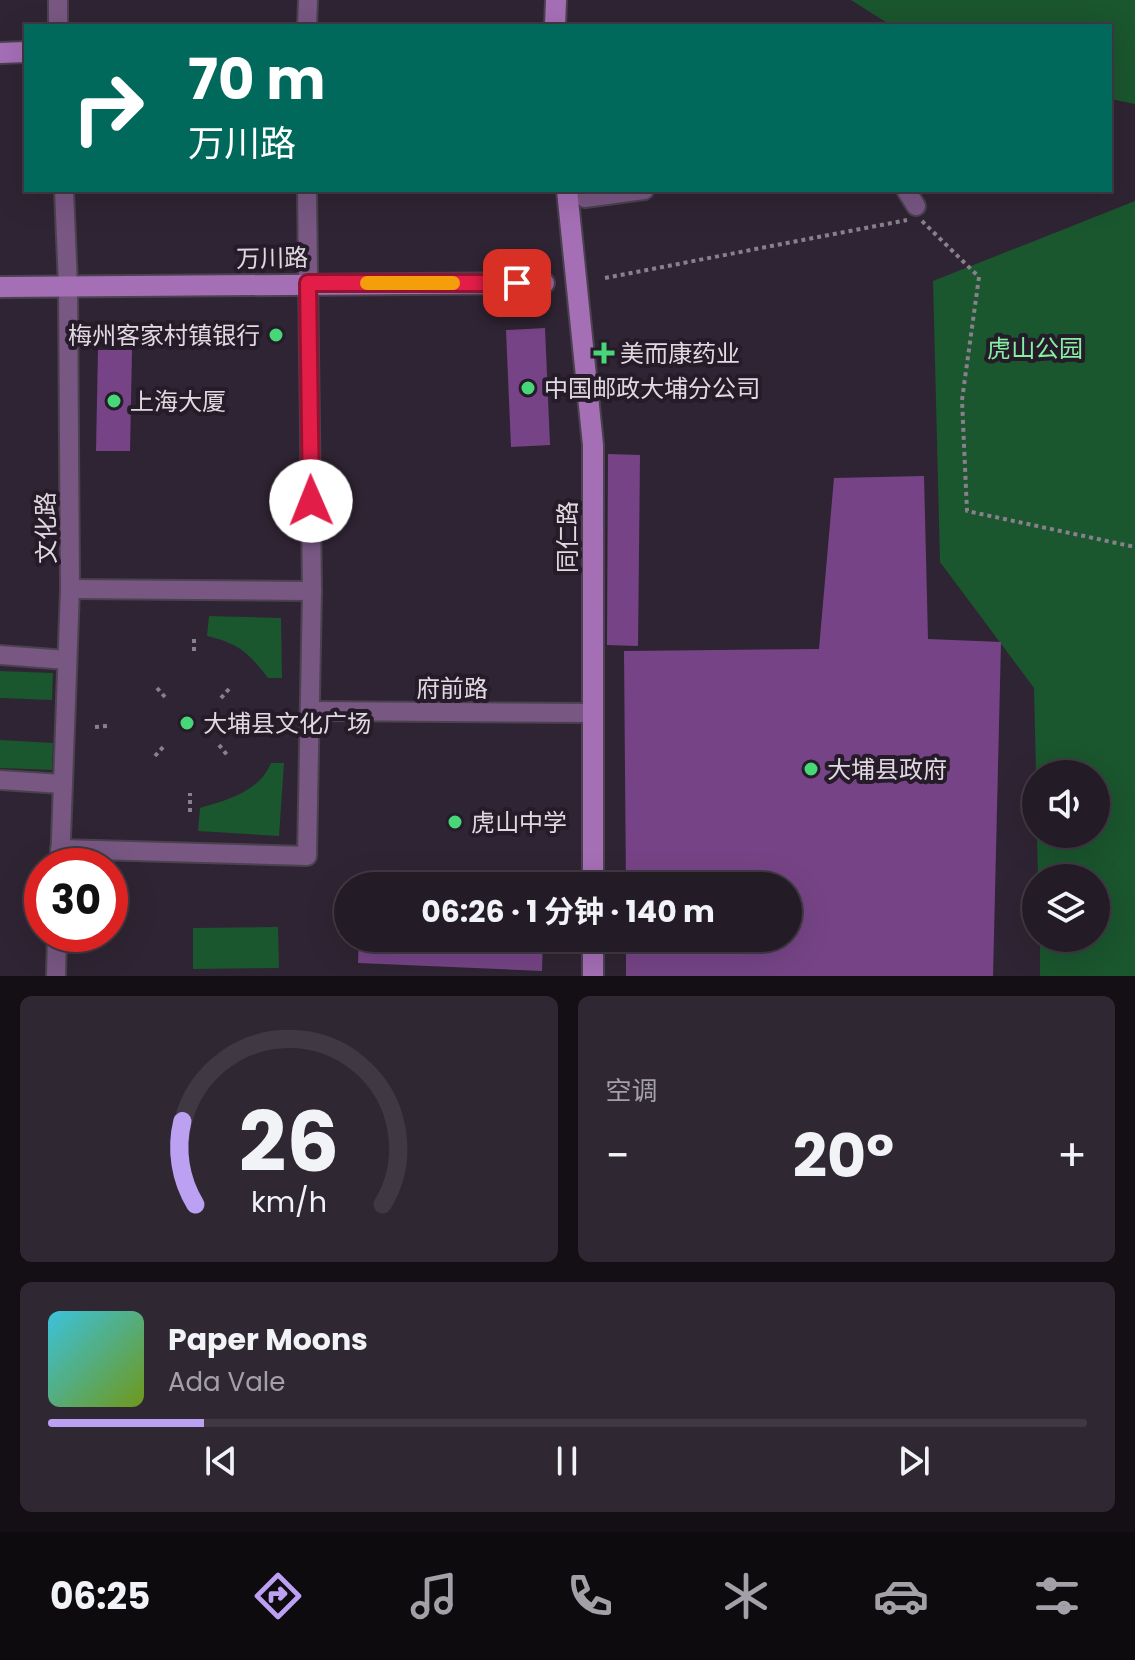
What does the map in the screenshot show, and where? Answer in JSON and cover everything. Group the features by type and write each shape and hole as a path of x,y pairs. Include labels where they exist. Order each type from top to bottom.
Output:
{"main road":[{"path":"555,24 556,0"},
{"path":"0,53 24,52"},
{"name":"同仁路","path":"576,194 593,445 593,872"},
{"name":"万川路","path":"0,287 544,283"},
{"path":"593,952 593,976"}],"street":[{"path":"58,0 58,24"},
{"path":"307,24 308,0"},
{"name":"文化路","path":"60,848 70,589 68,286 64,192"},
{"path":"128,857 307,856 312,591 307,192"},
{"path":"576,194 610,192"},
{"path":"70,589 312,591"},
{"path":"0,655 67,660"},
{"name":"府前路","path":"311,711 592,713"},
{"path":"0,780 62,784"},
{"path":"56,976 57,952"}],"path":[{"path":"605,278 919,218 979,277 962,400 967,511 1135,547"},
{"path":"194,637 194,651"},
{"path":"157,688 165,697"},
{"path":"221,698 229,689"},
{"path":"95,727 107,726"},
{"path":"219,745 228,756"},
{"path":"155,756 164,746"},
{"path":"190,793 190,812"}],"green space":[{"path":"851,0 1135,0 1135,104 1112,99 1112,24 889,24"},
{"name":"虎山公园","path":"1135,201 1135,976 1040,976 1040,952 1110,952 1110,864 1038,864 1037,848 1110,848 1110,760 1036,760 1034,688 940,562 933,281"},
{"path":"209,616 281,618 282,678 268,678 242,650 207,636"},
{"path":"0,671 53,673 52,700 0,698"},
{"path":"0,740 53,743 52,770 0,768"},
{"path":"271,763 284,763 279,836 198,831 200,808 250,788 266,773"},
{"path":"278,927 279,968 193,969 193,928"}],"building":[{"name":"中国邮政大埔分公司","path":"545,328 550,445 511,447 506,330"},
{"name":"上海大厦","path":"98,350 132,350 130,451 96,451"},
{"path":"608,454 640,455 638,646 607,645"},
{"name":"大埔县政府","path":"924,476 928,639 1001,642 993,976 626,976 626,952 802,952 802,872 626,872 624,651 819,649 834,478"},
{"path":"358,952 543,952 542,971 358,963"}],"slow traffic":[{"path":"367,283 453,283"}],"place":[{"name":"梅州客家村镇银行","path":"276,335"},
{"name":"美而康药业","path":"604,353"},
{"name":"中国邮政大埔分公司","path":"528,388"},
{"name":"上海大厦","path":"114,401"},
{"name":"大埔县文化广场","path":"187,723"},
{"name":"大埔县政府","path":"811,769"},
{"name":"虎山中学","path":"455,822"}],"route":[{"path":"311,501 308,283 517,283"}]}
